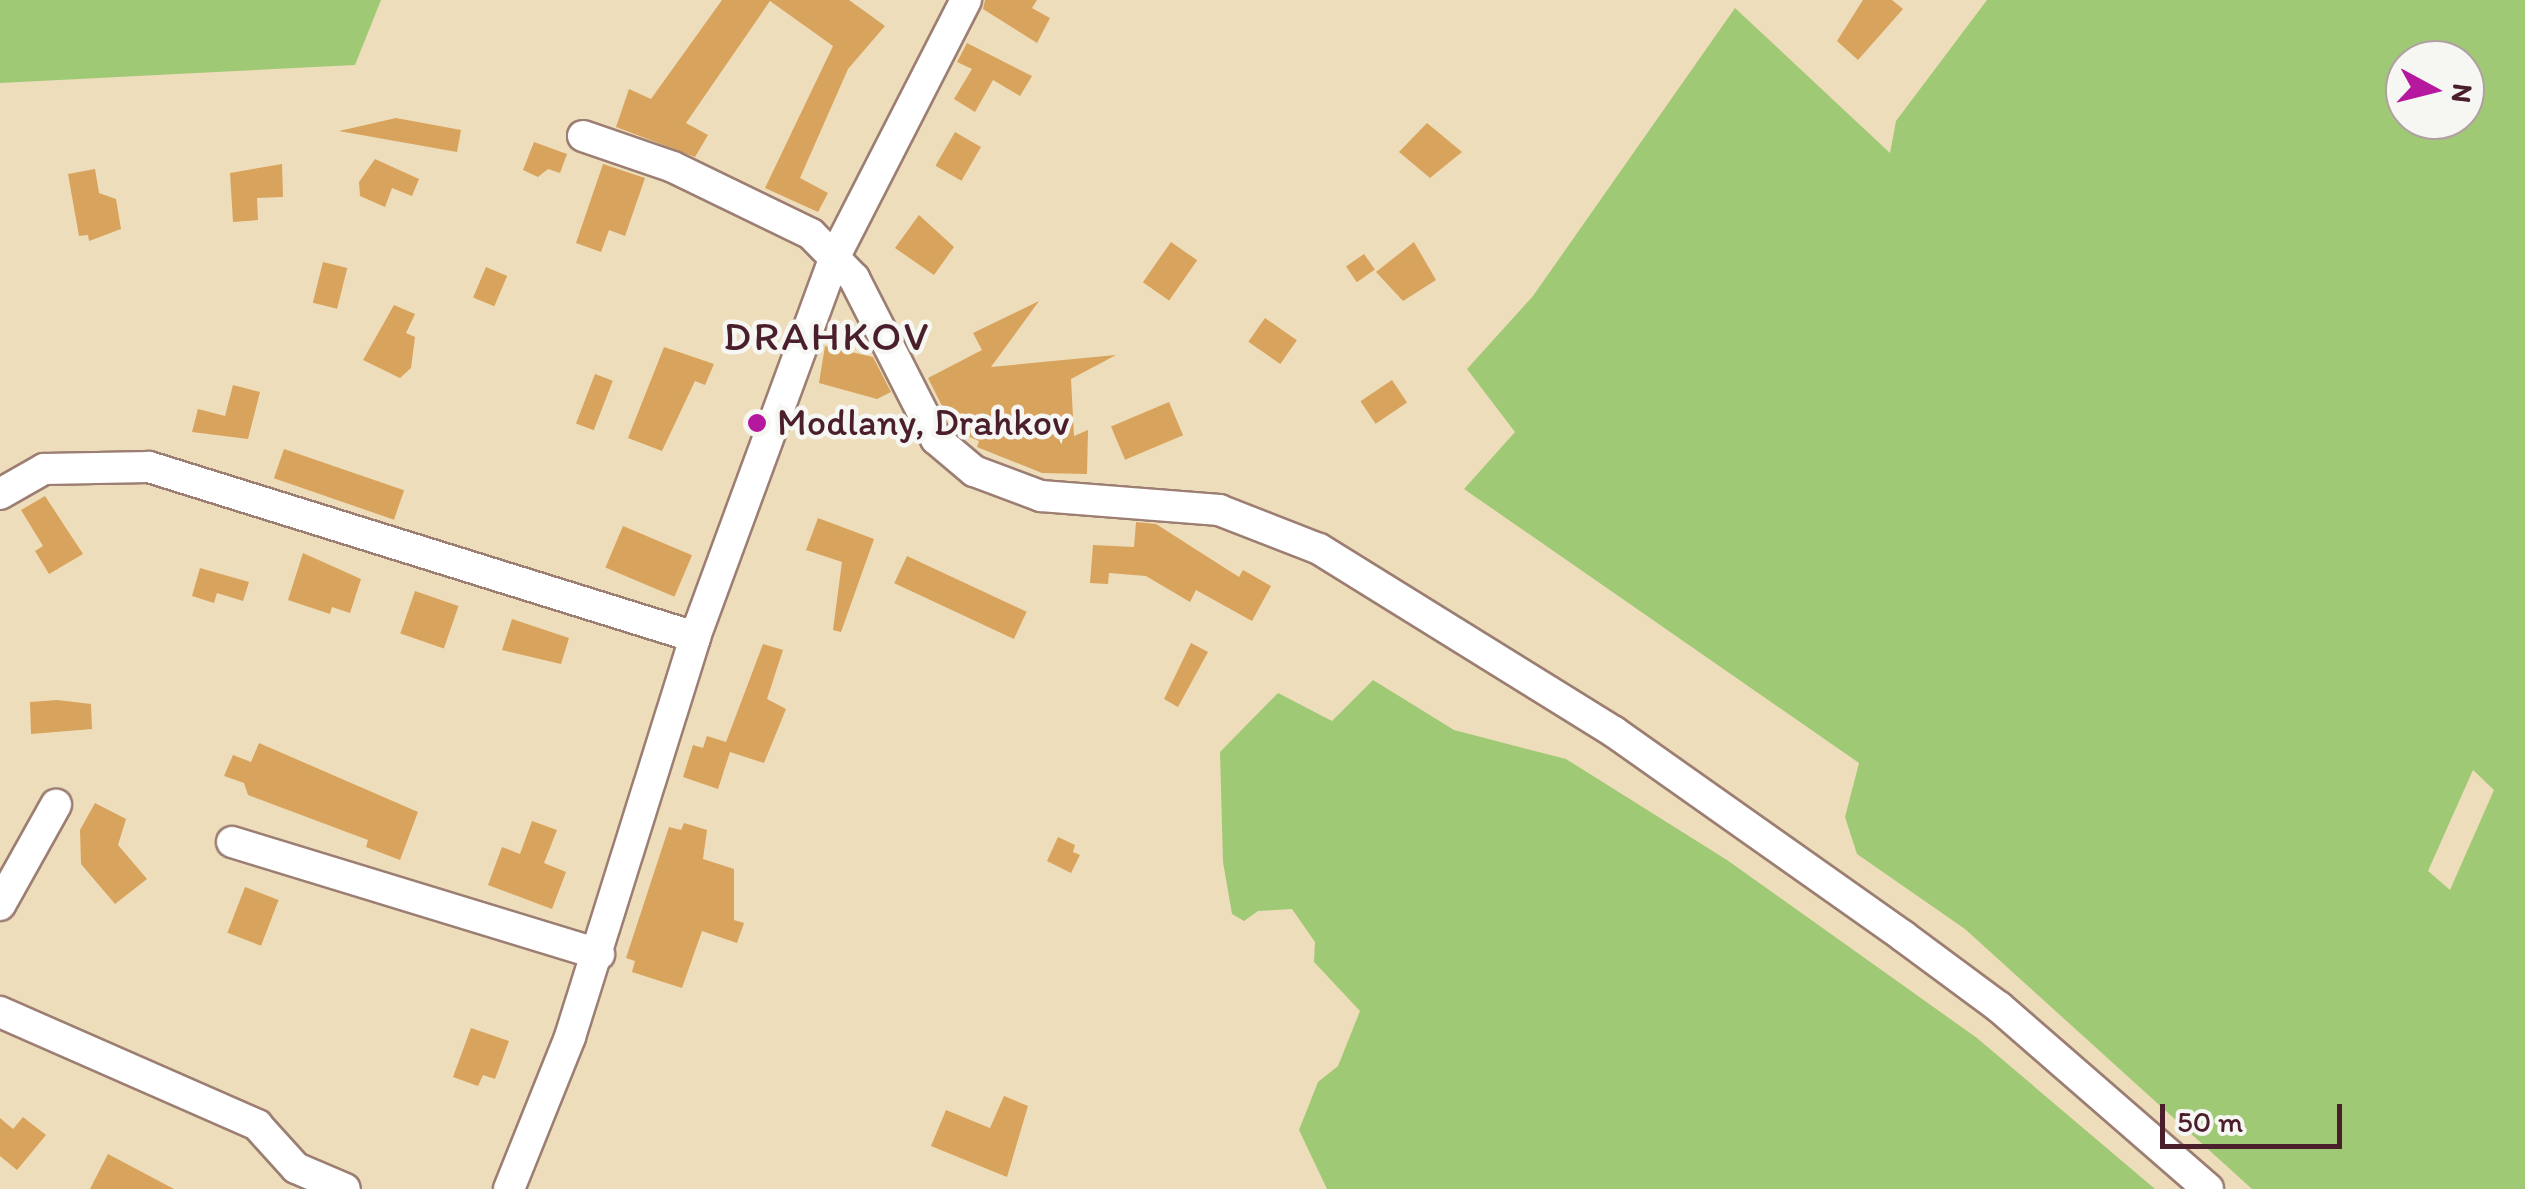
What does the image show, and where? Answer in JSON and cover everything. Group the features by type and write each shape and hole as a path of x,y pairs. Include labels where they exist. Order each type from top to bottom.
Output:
{"street":[{"path":"509,1189 599,954 696,638 836,256 966,0"},
{"path":"583,136 753,202 836,256 854,278 936,439 974,471 1041,496 1219,510 1318,549 1614,732 1903,936 1999,1007 2208,1189"},
{"path":"0,494 44,470 149,467 696,638"},
{"path":"0,905 56,805"},
{"path":"232,842 599,954"},
{"path":"0,1012 257,1125 296,1168 345,1189"}],"green space":[{"path":"0,0 381,0 355,65 0,83"},
{"path":"1987,0 2525,0 2525,1189 2252,1189 1965,929 1857,854 1845,817 1859,763 1464,489 1515,432 1467,369 1533,296 1735,8 1890,153 1896,121","holes":["2473,770 2494,790 2450,890 2428,871"]},
{"path":"1373,680 1454,730 1566,759 1727,860 1977,1038 2155,1189 1327,1189 1299,1130 1318,1082 1338,1066 1360,1011 1314,962 1315,942 1292,909 1258,911 1244,921 1232,914 1223,862 1220,752 1278,693 1332,721"}],"building":[{"path":"722,0 849,0 885,26 848,69 800,178 828,193 818,212 765,188 833,46 770,1 686,123 708,135 695,157 616,127 629,89 651,99"},
{"path":"985,0 1037,0 1032,8 1050,18 1037,43 983,9"},
{"path":"1863,0 1892,0 1903,9 1858,60 1837,41"},
{"path":"967,43 1032,76 1020,96 993,80 975,112 954,99 972,69 957,62"},
{"path":"396,118 461,130 457,152 339,131"},
{"path":"1427,123 1462,152 1430,178 1399,152"},
{"path":"955,132 981,147 961,181 936,166"},
{"path":"534,142 567,154 560,173 548,169 538,177 523,170"},
{"path":"375,159 419,179 412,196 392,188 385,207 360,196 359,182"},
{"path":"282,164 283,197 257,198 258,220 233,222 230,173"},
{"path":"603,164 645,178 625,236 609,230 601,252 576,243"},
{"path":"95,169 99,193 116,199 121,229 89,241 88,235 79,236 68,174"},
{"path":"919,215 954,247 934,275 895,248"},
{"path":"1171,242 1197,260 1169,300 1143,282"},
{"path":"1414,242 1436,280 1403,301 1376,272"},
{"path":"1364,254 1375,270 1357,282 1346,267"},
{"path":"323,262 347,268 337,309 313,303"},
{"path":"486,267 507,276 494,306 473,297"},
{"path":"1039,301 991,367 1116,355 1071,379 1074,436 1088,430 1087,474 1042,473 977,447 979,441 954,430 928,378 982,350 973,333"},
{"path":"394,305 415,314 406,333 415,337 411,368 400,378 363,360"},
{"path":"1265,318 1297,340 1280,364 1248,342"},
{"path":"825,346 873,357 891,392 877,399 819,383"},
{"path":"664,347 714,364 705,385 695,381 662,451 628,438"},
{"path":"595,374 613,381 594,430 576,423"},
{"path":"1392,380 1407,402 1376,424 1360,401"},
{"path":"233,385 260,392 248,439 192,432 198,409 225,416"},
{"path":"1169,402 1183,435 1125,460 1111,427"},
{"path":"284,449 404,490 394,520 274,478"},
{"path":"45,496 83,554 49,574 35,551 43,546 21,510"},
{"path":"818,518 874,539 841,632 833,630 842,562 806,550"},
{"path":"1136,522 1156,524 1239,577 1243,570 1271,586 1252,621 1196,590 1190,602 1146,576 1109,573 1108,584 1090,583 1093,545 1134,547"},
{"path":"623,526 692,555 674,597 605,567"},
{"path":"303,553 361,579 350,613 332,607 330,614 288,600"},
{"path":"907,556 1027,612 1014,639 894,583"},
{"path":"200,568 249,582 243,601 217,593 214,603 192,596"},
{"path":"415,591 458,606 444,649 400,634"},
{"path":"512,619 569,638 561,664 502,650"},
{"path":"1191,643 1208,652 1178,707 1164,699"},
{"path":"763,644 783,650 767,699 786,709 764,763 730,752 718,789 683,777 693,745 703,748 707,736 726,742"},
{"path":"30,702 91,704 92,729 31,734"},
{"path":"259,743 418,812 400,860 366,847 368,840 248,795 244,783 224,776 233,755 251,762"},
{"path":"95,803 126,819 118,845 147,879 115,904 81,864 80,830"},
{"path":"532,821 557,830 544,863 566,872 552,909 488,885 502,847 520,854"},
{"path":"684,823 707,830 703,859 734,869 734,920 744,923 737,943 702,931 682,988 632,972 635,961 626,958 669,827 681,830"},
{"path":"1058,837 1075,845 1073,852 1080,855 1071,873 1047,861"},
{"path":"245,887 279,900 261,946 227,933"},
{"path":"471,1028 509,1041 495,1079 483,1075 478,1086 453,1077"},
{"path":"1004,1096 1028,1106 1007,1177 931,1146 946,1110 990,1128"},
{"path":"23,1117 46,1135 17,1170 0,1156 0,1118 13,1129"},
{"path":"108,1154 174,1189 90,1189"}],"place":[{"name":"Modlany, Drahkov","path":"757,423"}],"district":[{"name":"DRAHKOV","path":"827,336"}]}
